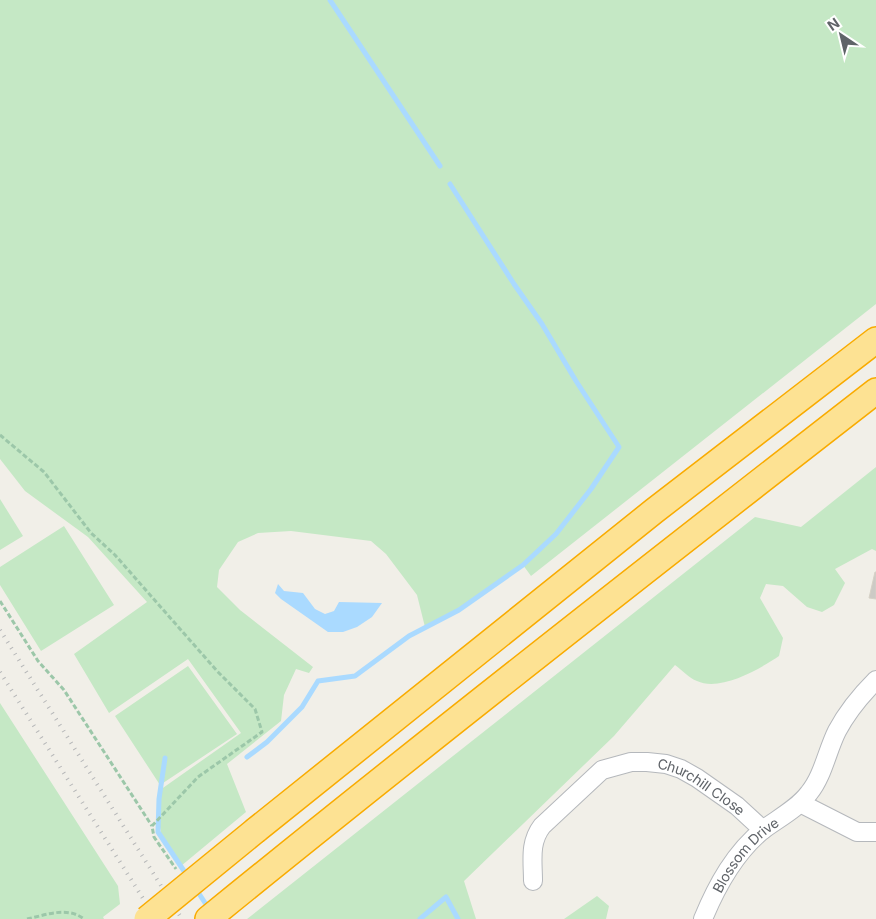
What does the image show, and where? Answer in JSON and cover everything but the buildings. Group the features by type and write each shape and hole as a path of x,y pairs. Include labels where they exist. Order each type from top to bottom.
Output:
{"highway":[{"path":"147,919 654,511 876,340"},
{"path":"208,919 318,829 636,577 876,391"}],"street":[{"name":"Blossom Drive","path":"703,919 713,895 737,857 763,830 800,803 809,794 845,718 876,680"},
{"name":"Churchill Close","path":"533,881 533,846 535,835 542,826 602,770 631,762 666,764 681,769 737,806 763,830"},
{"path":"800,803 857,832 876,832"}],"path":[{"path":"0,435 44,472 91,533 115,555 217,671 255,709 262,732 198,777 152,826"},
{"path":"0,601 38,661 64,690 152,826 154,837 176,869"},
{"path":"27,919 63,911 78,915 84,919"}],"green space":[{"path":"0,0 876,0 876,304 531,576 523,565 459,610 425,627 417,595 386,554 371,541 291,531 258,533 238,542 219,570 217,587 240,610 313,667 309,673 296,669 284,695 281,721 227,764 246,812 181,866 162,839 157,810 160,790 241,733 188,659 109,713 74,654 147,602 88,537 25,491 0,459"},
{"path":"876,467 876,551 872,549 835,569 845,583 834,605 822,612 807,607 783,586 766,584 760,598 783,638 779,656 740,678 717,684 706,684 697,681 675,665 614,736 464,881 476,919 247,919 755,517 801,527"},
{"path":"0,499 23,536 0,550"},
{"path":"64,526 114,605 41,651 0,585 0,567"},
{"path":"188,666 237,734 160,785 115,716"},
{"path":"0,703 118,886 120,904 103,917 104,919 0,919"},
{"path":"597,896 609,906 606,919 564,919"}],"water":[{"path":"278,584 284,591 303,593 315,609 325,614 334,611 339,602 382,603 372,617 357,627 343,632 328,632 281,599 275,593"}],"waterway":[{"path":"330,0 440,166"},
{"path":"247,757 267,742 302,707 318,681 355,676 409,636 459,610 523,565 556,534 591,489 619,447 542,324 450,184"},
{"path":"165,758 159,799 158,832 188,877"},
{"path":"196,889 209,909"},
{"path":"420,919 446,897 458,919"}],"railway":[{"path":"0,630 182,919"},
{"path":"0,672 156,919"}]}
